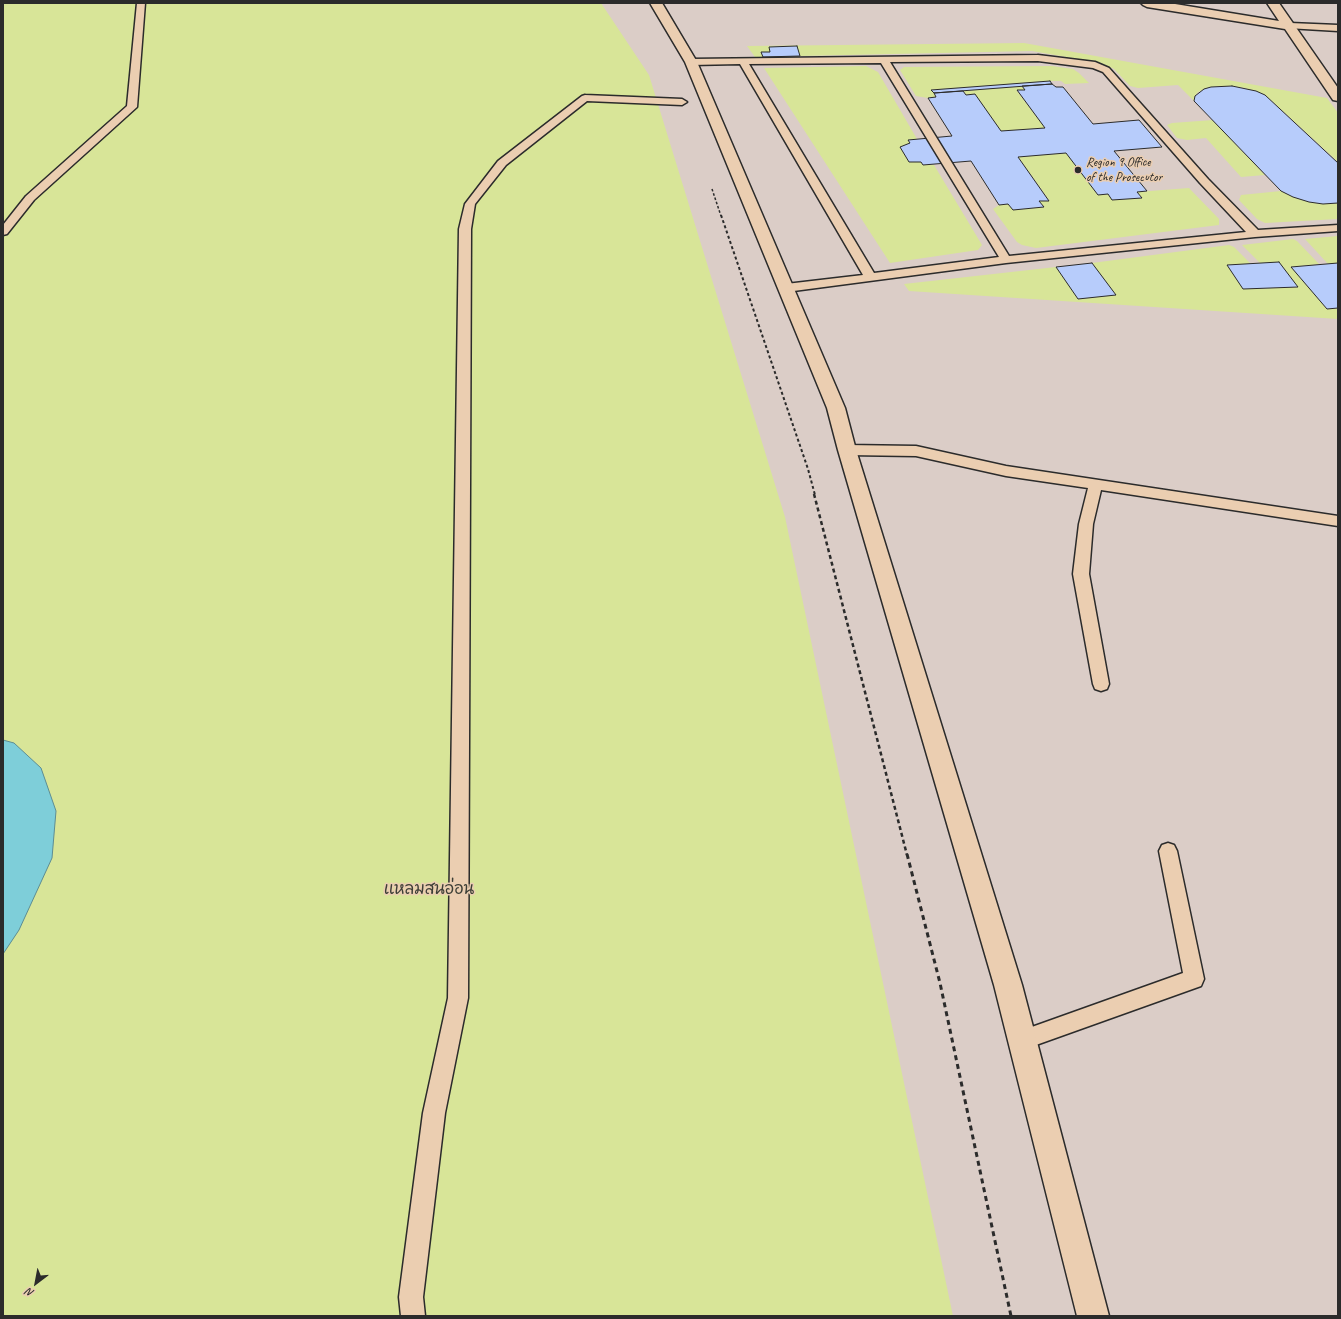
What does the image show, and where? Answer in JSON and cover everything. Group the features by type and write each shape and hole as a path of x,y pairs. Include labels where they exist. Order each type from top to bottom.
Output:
{"street":[{"path":"656,3 691,62 836,408 847,450 1008,985 1093,1316"},
{"path":"1147,3 1290,26"},
{"path":"1273,3 1338,97"}],"lane":[{"path":"3,232 30,198 132,107 141,3"},
{"path":"1290,26 1338,28"},
{"path":"691,62 1038,58 1095,65 1106,70 1204,182 1255,234"},
{"path":"883,59 1006,260"},
{"path":"742,62 870,277"},
{"path":"413,1316 411,1297 434,1113 458,998 465,229 470,204 502,163 586,98 682,102"},
{"path":"786,288 1006,260 1255,234 1338,228"},
{"path":"847,450 916,451 1006,471 1338,521"},
{"path":"1096,484 1086,524 1081,574 1101,684"},
{"path":"1022,1040 1194,979 1168,851"}],"path":[{"path":"710,184 808,469 940,983 1011,1316"}],"green space":[{"name":"แหลมสนอ่อน","path":"3,3 601,3 649,75 785,517 953,1316 3,1316"},
{"path":"1024,43 1327,98 1338,113 1338,162 1265,95 1245,88 1232,86 1211,87 1198,92 1194,101 1178,85 1138,88 1130,86 1114,69 1101,63 1032,51 800,56 796,46 769,47 770,52 762,52 763,57 755,57 747,46"},
{"path":"866,66 878,72 917,139 908,140 910,143 909,162 921,162 923,165 934,165 982,245 978,250 890,263 764,68"},
{"path":"1052,66 1073,69 1089,83 1065,84 1061,81 1050,81 932,90 936,97 928,98 916,96 900,70 904,67"},
{"path":"1022,86 1025,90 1017,91 1045,128 1001,131 963,91"},
{"path":"1213,120 1265,175 1241,177 1206,138 1187,140 1177,138 1167,125 1172,123"},
{"path":"1066,153 1098,195 1108,194 1112,200 1141,198 1137,192 1189,188 1219,219 1219,225 1036,248 1022,245 1017,242 993,209 999,205 1008,204 1013,210 1044,207 1039,201 1049,200 1018,157"},
{"path":"1281,191 1309,202 1323,204 1338,203 1338,219 1265,223 1257,219 1239,200 1241,195"},
{"path":"1338,236 1338,263 1328,264 1305,239"},
{"path":"1293,239 1297,241 1319,264 1292,267 1327,309 1338,308 1338,319 909,291 904,284 1056,267 1078,299 1115,295 1092,263 1229,245 1234,247 1251,264 1227,265 1243,289 1297,287 1260,263 1242,245"}],"water":[{"path":"3,740 14,743 41,768 56,811 52,858 19,930 3,954"}],"building":[{"path":"797,46 800,56 763,57 761,52 770,52 769,47"},
{"path":"1050,81 1052,84 934,93 931,90"},
{"name":"Region 9 Office of the Prosecutor","path":"1052,84 1056,87 1063,87 1093,124 1139,120 1162,147 1114,151 1147,191 1137,192 1142,198 1112,200 1108,194 1098,195 1066,153 1018,157 1049,201 1039,201 1044,207 1013,210 1008,204 999,205 971,161 923,165 921,162 909,162 900,147 910,143 908,140 952,136 928,98 936,97 934,93 963,91 966,95 975,94 1001,131 1045,128 1017,90 1025,90 1022,86"},
{"path":"1232,86 1256,91 1265,95 1338,163 1338,203 1323,204 1309,202 1281,191 1194,101 1195,96 1204,89 1211,87"},
{"path":"1279,262 1298,287 1243,289 1227,265"},
{"path":"1092,263 1116,295 1078,299 1056,267"},
{"path":"1338,263 1338,308 1327,309 1291,267"}],"place":[{"name":"Region 9 Office of the Prosecutor","path":"1078,170"}]}
